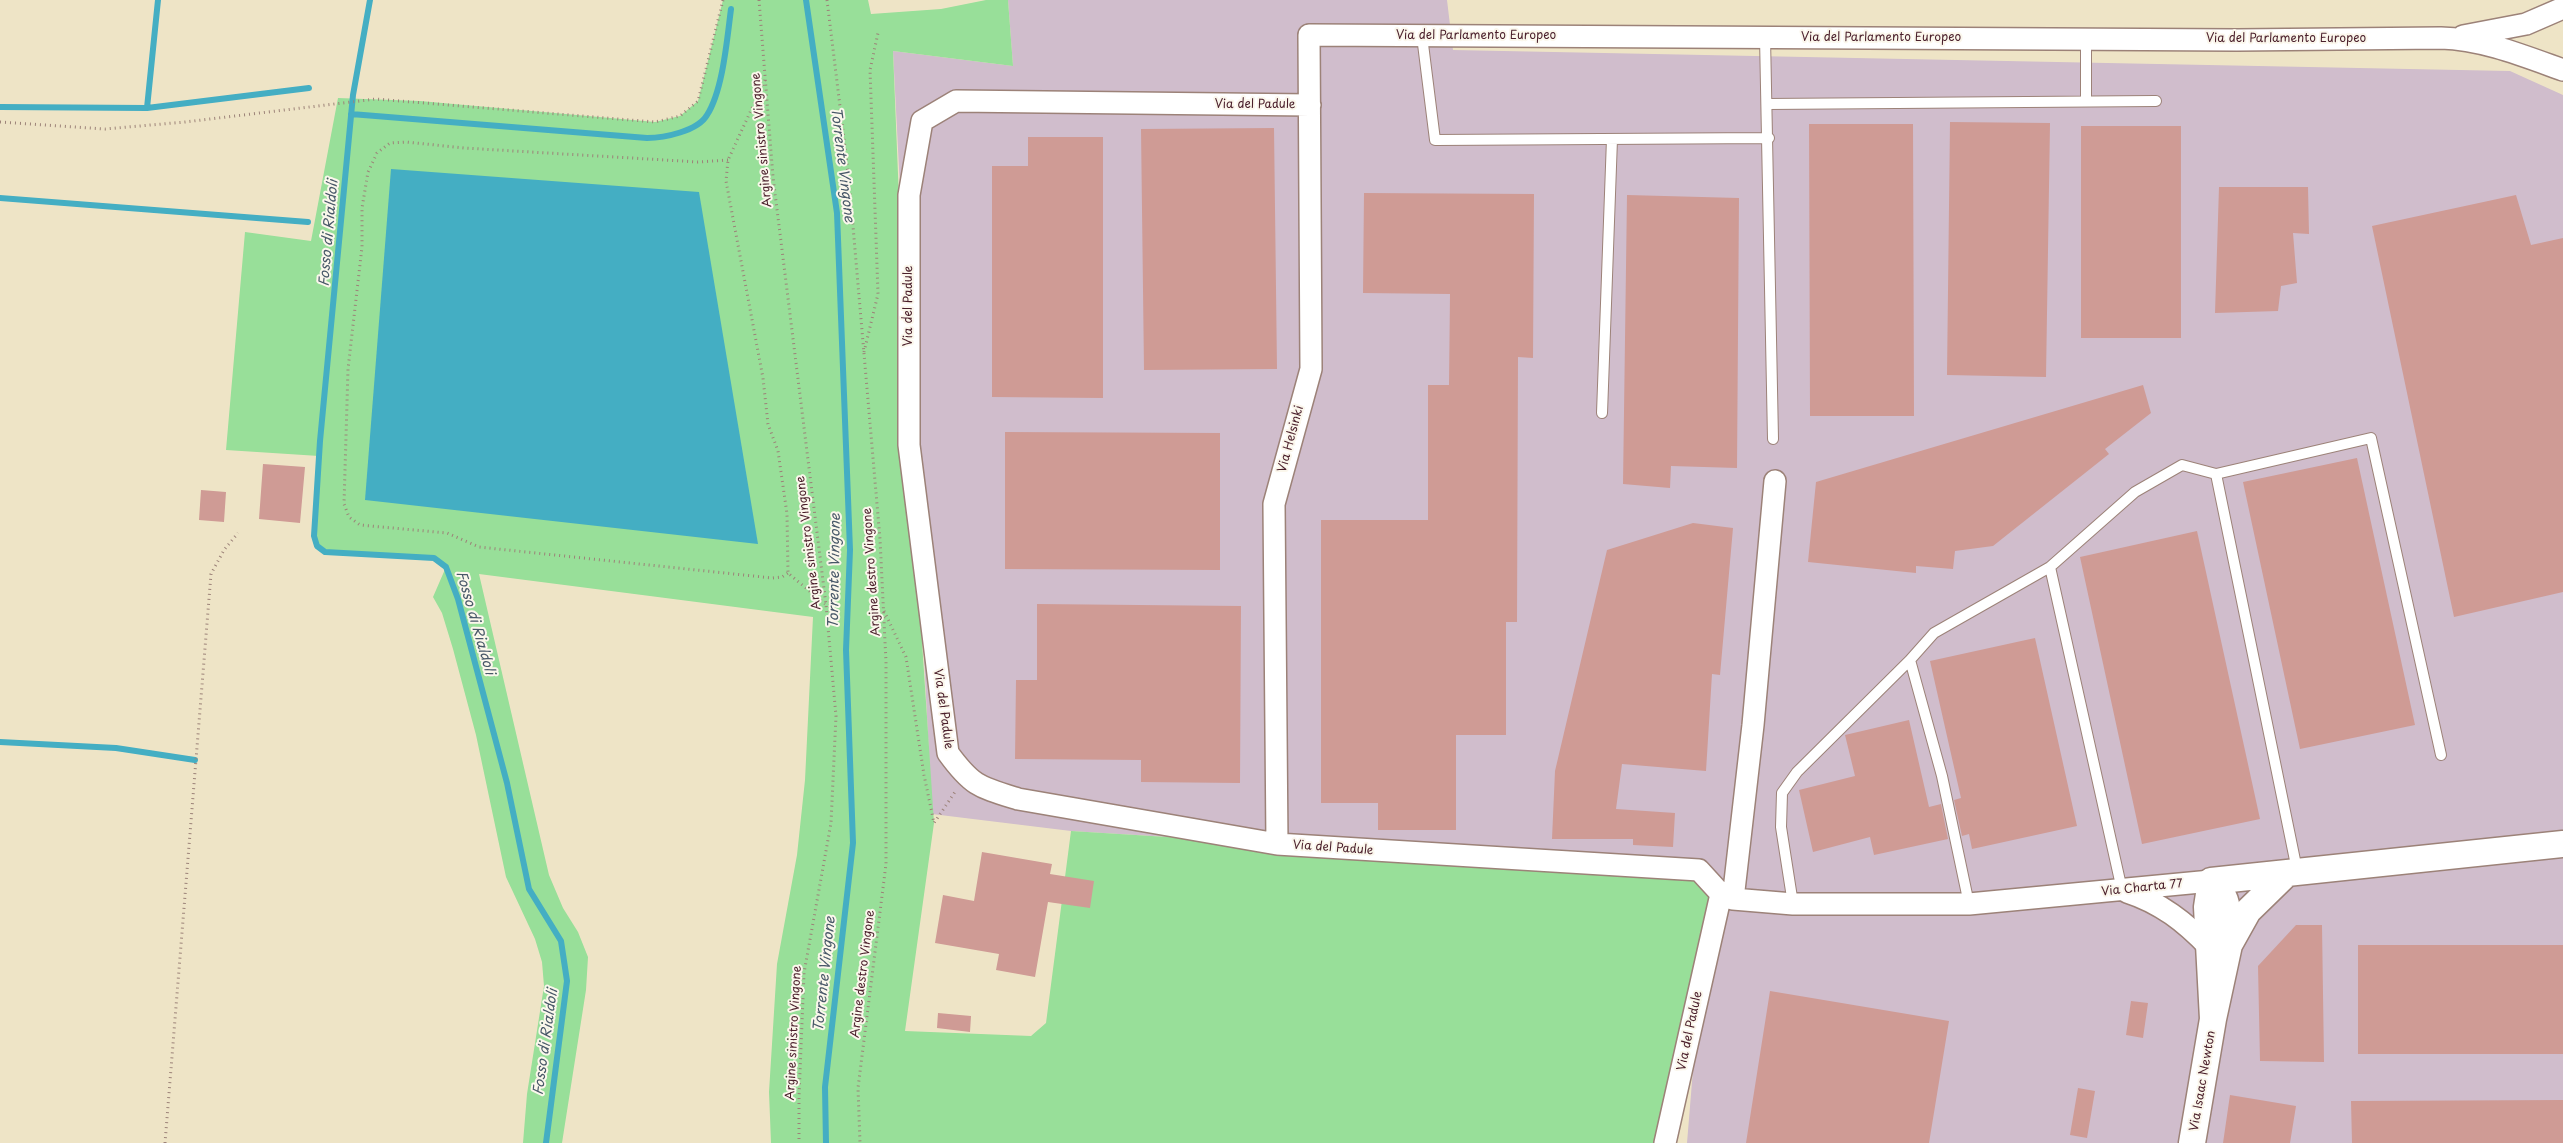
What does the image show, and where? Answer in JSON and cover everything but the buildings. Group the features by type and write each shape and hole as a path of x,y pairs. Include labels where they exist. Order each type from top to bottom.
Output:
{"street":[{"name":"Via del Parlamento Europeo","path":"1309,35 2086,39 2453,38 2518,26 2544,18 2563,8"},
{"name":"Via Helsinki","path":"1277,844 1274,504 1311,369 1309,35"},
{"name":"Via del Parlamento Europeo","path":"2453,38 2517,54 2563,70"},
{"name":"Via del Padule","path":"1310,105 956,101 922,121 909,195 909,445 948,753 966,777 985,789 1018,799 1277,844 1699,870 1728,896 1665,1143"},
{"path":"1728,896 1753,725 1775,481"},
{"name":"Via Charta 77","path":"1728,896 1793,904 1969,904 2563,844"},
{"path":"2122,890 2148,900 2173,914 2219,946 2248,911 2292,872"},
{"name":"Via Isaac Newton","path":"2192,1143 2213,1019 2219,946 2207,896 2211,881"}],"lane":[{"path":"1422,36 1435,140 1769,138"},
{"path":"1765,37 1769,138 1773,439"},
{"path":"2086,39 2086,101"},
{"path":"1767,104 2156,101"},
{"path":"1602,413 1612,139"},
{"path":"1793,904 1781,827 1782,794 1797,772 1910,660 1934,633 2050,567 2135,492 2182,465 2216,474 2372,438 2440,755"},
{"path":"2216,474 2292,872"},
{"path":"2050,567 2122,890"},
{"path":"1910,660 1942,776 1969,904"}],"path":[{"path":"0,122 105,129 185,122 376,99 654,122 680,116 698,101 723,0"},
{"name":"Argine sinistro Vingone","path":"759,0 772,177 826,605 836,716 831,823 804,973 799,1098 800,1143"},
{"name":"Argine destro Vingone","path":"827,0 849,180 880,539 886,662 886,864 858,1088 860,1143"},
{"path":"863,356 878,294 870,70 878,33"},
{"path":"766,78 728,160 726,181 763,378 768,424 778,451 787,514 788,574 826,605"},
{"path":"728,160 698,162 464,148 406,142 390,143 377,153 368,172 362,208 362,247 348,370 344,504 349,516 360,525 447,533 479,547 772,578 788,574"},
{"path":"165,1143 211,574 224,550 238,533"},
{"path":"884,610 906,658 924,775 934,822 966,777"}],"shaded area":[{"path":"1008,0 1447,0 1453,50 2510,71 2563,95 2563,1143 1687,1143 1700,984 1699,870 1071,831 932,814 893,51 1013,66"}],"green space":[{"path":"723,0 868,0 871,14 941,9 986,0 1008,0 1013,66 893,51 909,445 934,823 905,1031 1031,1036 1046,1023 1071,831 1699,870 1721,894 1665,1143 771,1143 769,1092 777,964 797,855 805,780 813,617 479,574 549,875 563,908 578,932 588,957 586,990 562,1143 523,1143 527,1094 544,986 542,962 535,939 506,877 476,735 442,613 433,597 446,567 434,558 325,552 317,546 314,536 319,456 226,450 245,232 311,241 338,98 420,101 655,122 680,116 698,101"}],"water":[{"path":"391,169 699,192 758,544 365,500"}],"waterway":[{"path":"147,108 158,0"},
{"name":"Fosso di Rialdoli","path":"370,0 353,95 320,441 314,536 317,546 325,552 434,558 446,567 458,599 507,783 529,889 561,941 567,981 546,1143"},
{"name":"Torrente Vingone","path":"806,0 837,213 850,550 846,650 853,843 825,1087 826,1143"},
{"path":"351,114 647,138 662,137 689,129 703,121 707,115 721,78 731,9"},
{"path":"0,107 147,108 309,88"},
{"path":"0,198 308,222"},
{"path":"0,742 116,748 195,760"}]}
